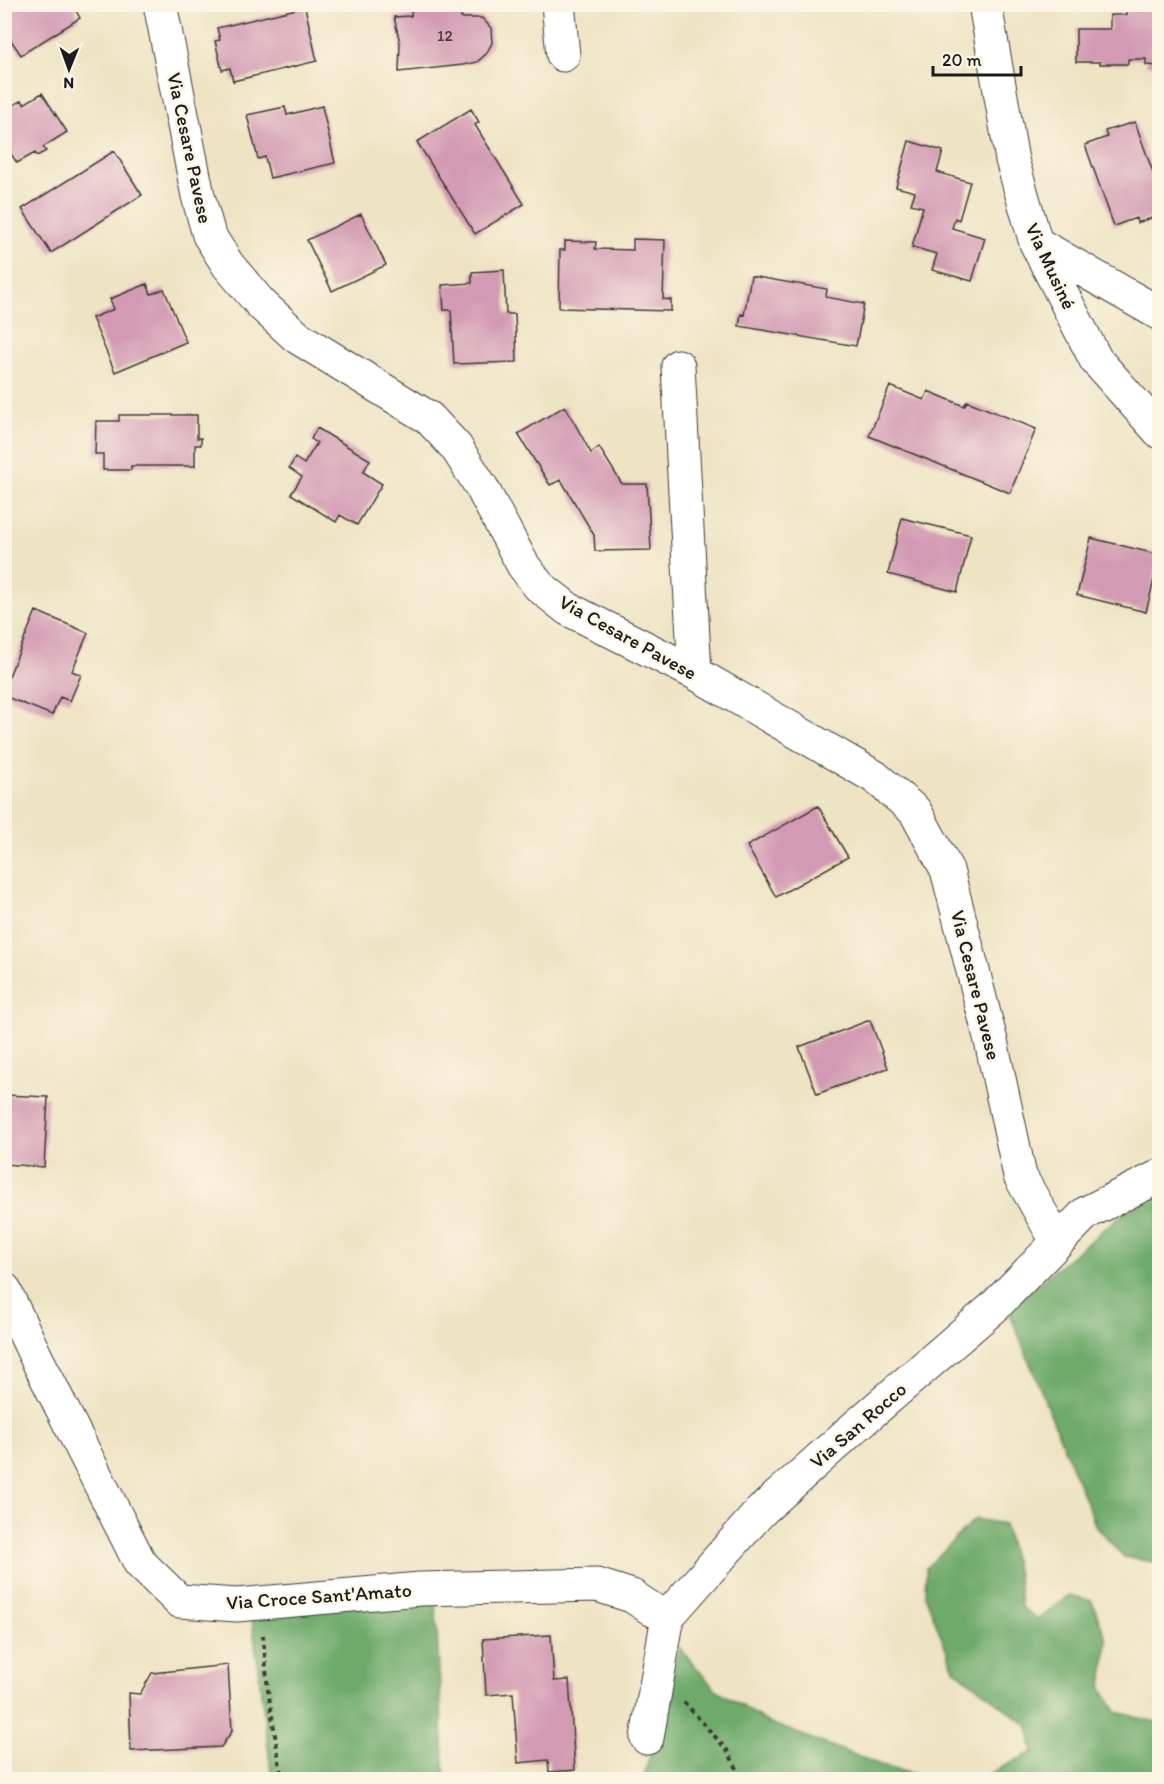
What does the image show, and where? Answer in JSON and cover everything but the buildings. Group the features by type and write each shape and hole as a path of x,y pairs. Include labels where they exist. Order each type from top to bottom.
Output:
{"street":[{"name":"Via Cesare Pavese","path":"160,4 198,196 209,235 228,265 261,304 297,336 429,418 456,447 482,488 523,565 539,586 568,609 695,674 875,777 915,811 947,870 991,1041 1020,1176 1050,1229 1064,1234"},
{"path":"558,4 563,55"},
{"name":"Via Musiné","path":"985,4 1012,160 1036,243 1096,360 1160,432"},
{"path":"1036,243 1160,314"},
{"path":"678,366 695,674"},
{"name":"Via San Rocco","path":"668,1617 760,1512 994,1306 1086,1213 1160,1176"},
{"name":"Via Croce Sant'Amato","path":"4,1289 140,1563 179,1600 237,1605 420,1589 597,1585 632,1596 668,1617"},
{"path":"647,1738 668,1617"}],"path":[{"path":"260,1603 268,1690 282,1779"},
{"path":"659,1671 671,1688 727,1750 743,1779"}],"green space":[{"path":"1159,1192 1159,1563 1124,1557 1096,1527 1008,1309 1116,1219"},
{"path":"975,1519 1004,1524 1018,1576 1021,1607 1038,1619 1069,1595 1092,1601 1107,1641 1102,1689 1117,1712 1159,1723 1159,1779 979,1779 1033,1752 1028,1726 954,1669 925,1595 926,1568"},
{"path":"435,1594 445,1779 272,1779 251,1612"},
{"path":"679,1647 714,1688 765,1721 886,1767 933,1779 643,1780"}]}
